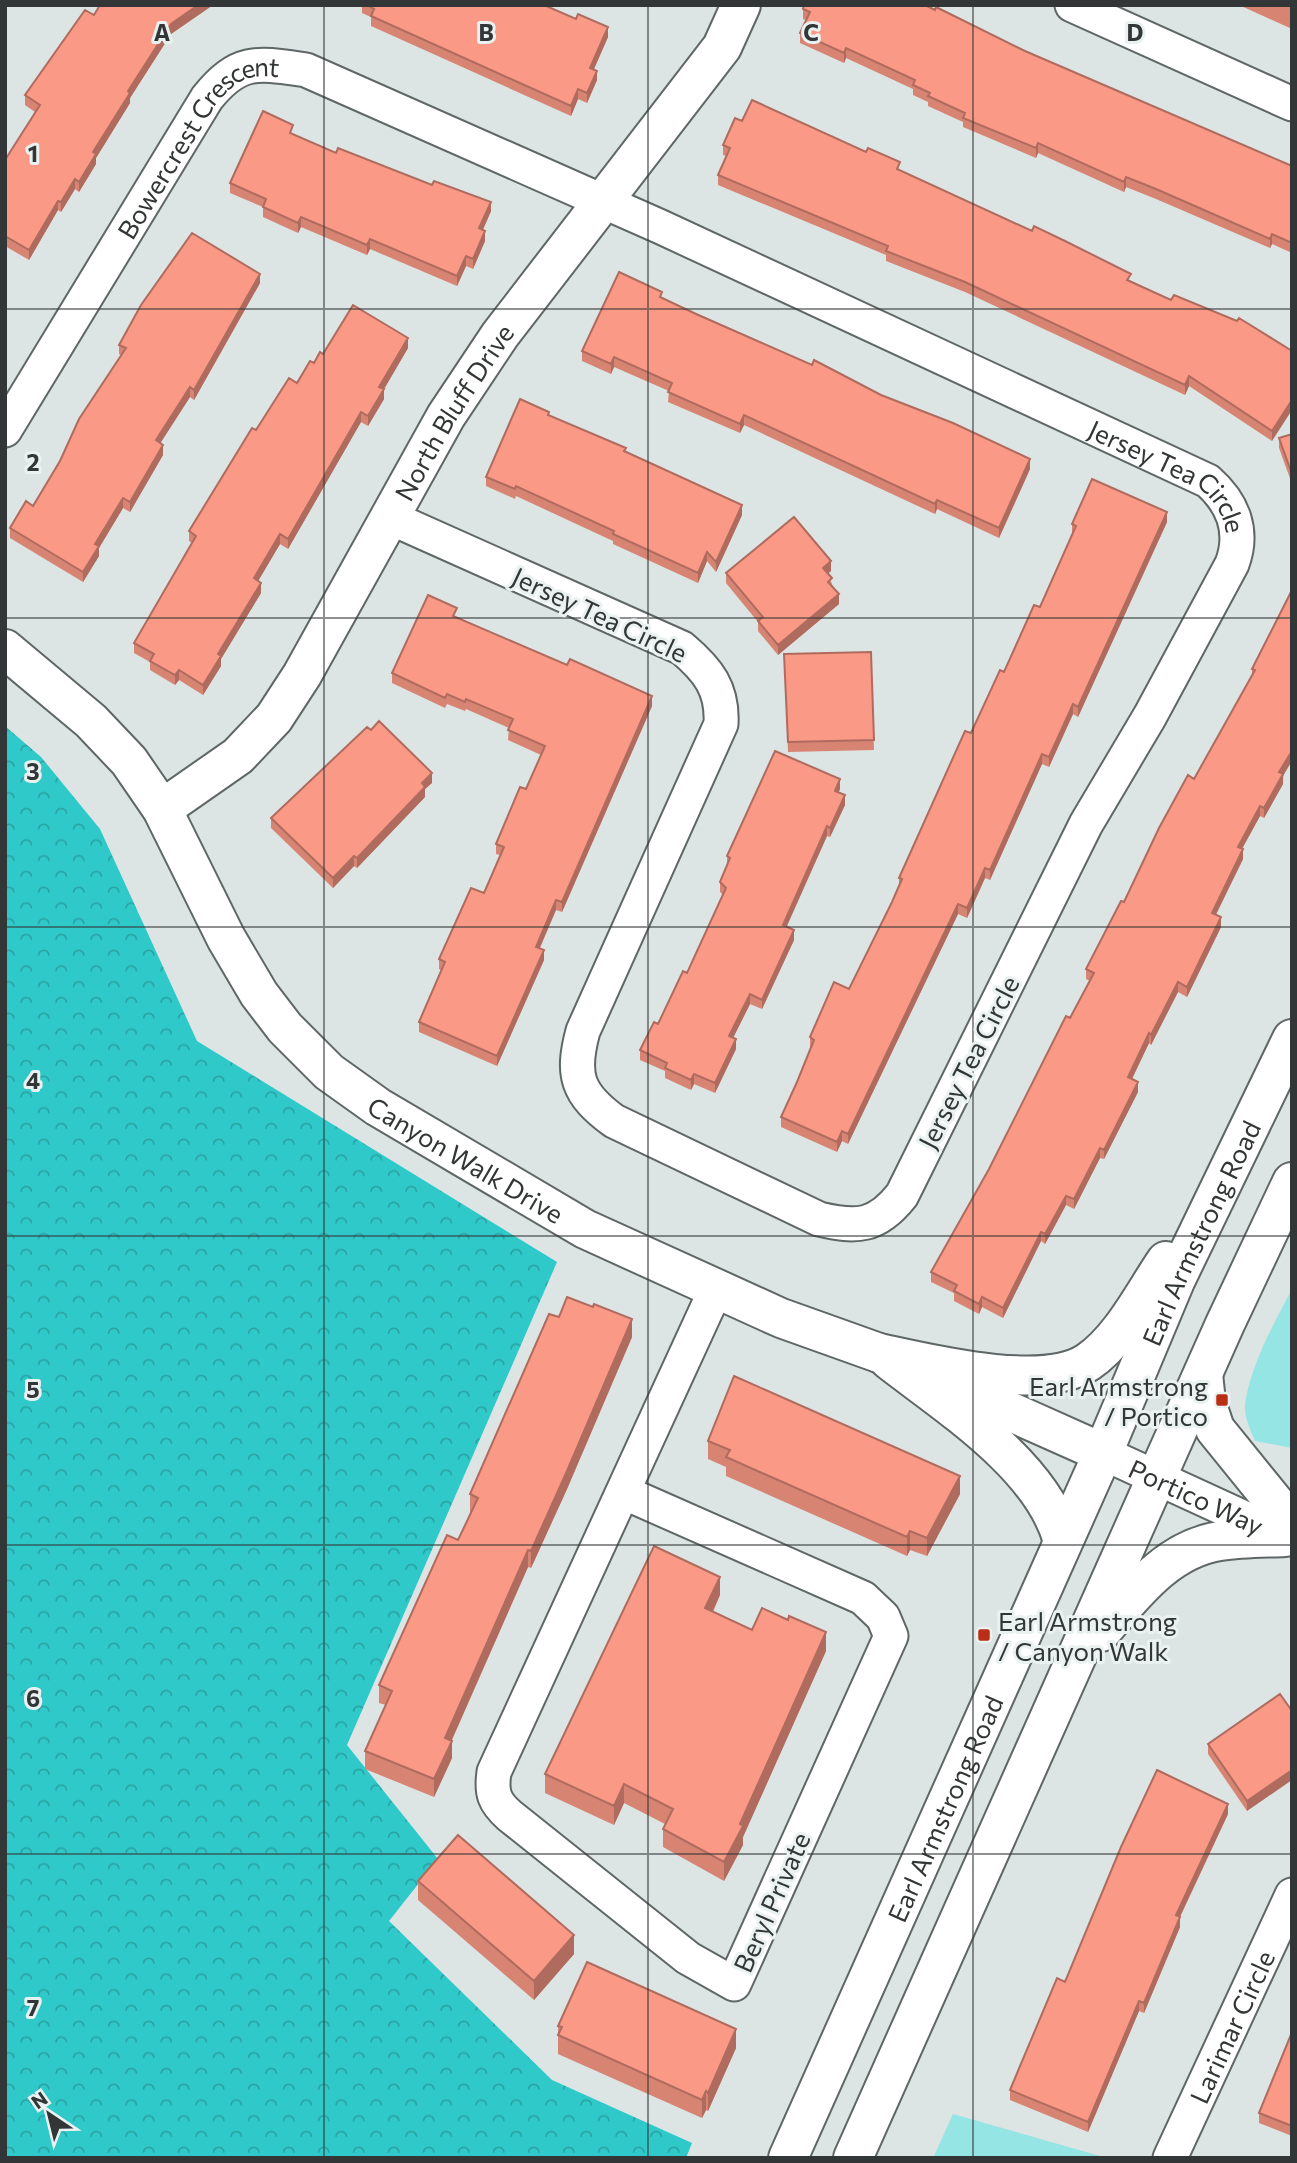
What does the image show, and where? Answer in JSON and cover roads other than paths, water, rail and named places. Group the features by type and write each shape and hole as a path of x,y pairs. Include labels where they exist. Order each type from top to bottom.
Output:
{"main road":[{"name":"North Bluff Drive","path":"162,809 238,756 261,734 302,675 446,416 492,346 605,203 722,47 741,5"},
{"name":"Canyon Walk Drive","path":"5,649 111,740 162,809 226,938 259,994 285,1028 329,1072 378,1107 585,1229 781,1318 879,1353 1103,1453"},
{"name":"Earl Armstrong Road","path":"788,2158 1062,1538 1103,1453 1176,1279 1292,1039"},
{"path":"879,1353 954,1370 1049,1376 1070,1371 1090,1361 1116,1334 1229,1170"},
{"path":"853,2158 1203,1374 1292,1182"},
{"path":"879,1353 960,1416 1017,1466 1041,1493 1062,1538"},
{"path":"1075,1662 1144,1583 1172,1560 1217,1541 1289,1534 1215,1429 1206,1402 1203,1374"}],"street":[{"path":"1072,5 1292,104"},
{"name":"Bowercrest Crescent","path":"5,430 207,98 230,73 253,65 306,70 605,203"},
{"name":"Jersey Tea Circle","path":"391,518 682,648 708,673 718,687 722,704 721,724 583,1031 575,1058 578,1079 592,1105 614,1121 820,1219 849,1226 878,1219 902,1195 1086,824 1150,716 1232,564 1239,545 1239,532 1219,491 1195,473 605,203"},
{"name":"Beryl Private","path":"623,1492 863,1598 883,1617 891,1636 734,1984 688,1958 510,1816 494,1799 494,1772 716,1289"},
{"name":"Portico Way","path":"1103,1453 1156,1479 1289,1534"},
{"name":"Larimar Circle","path":"1170,2158 1292,1895"}],"place":[{"name":"Earl Armstrong / Portico","path":"1222,1400"},
{"name":"Earl Armstrong / Canyon Walk","path":"984,1635"}]}
